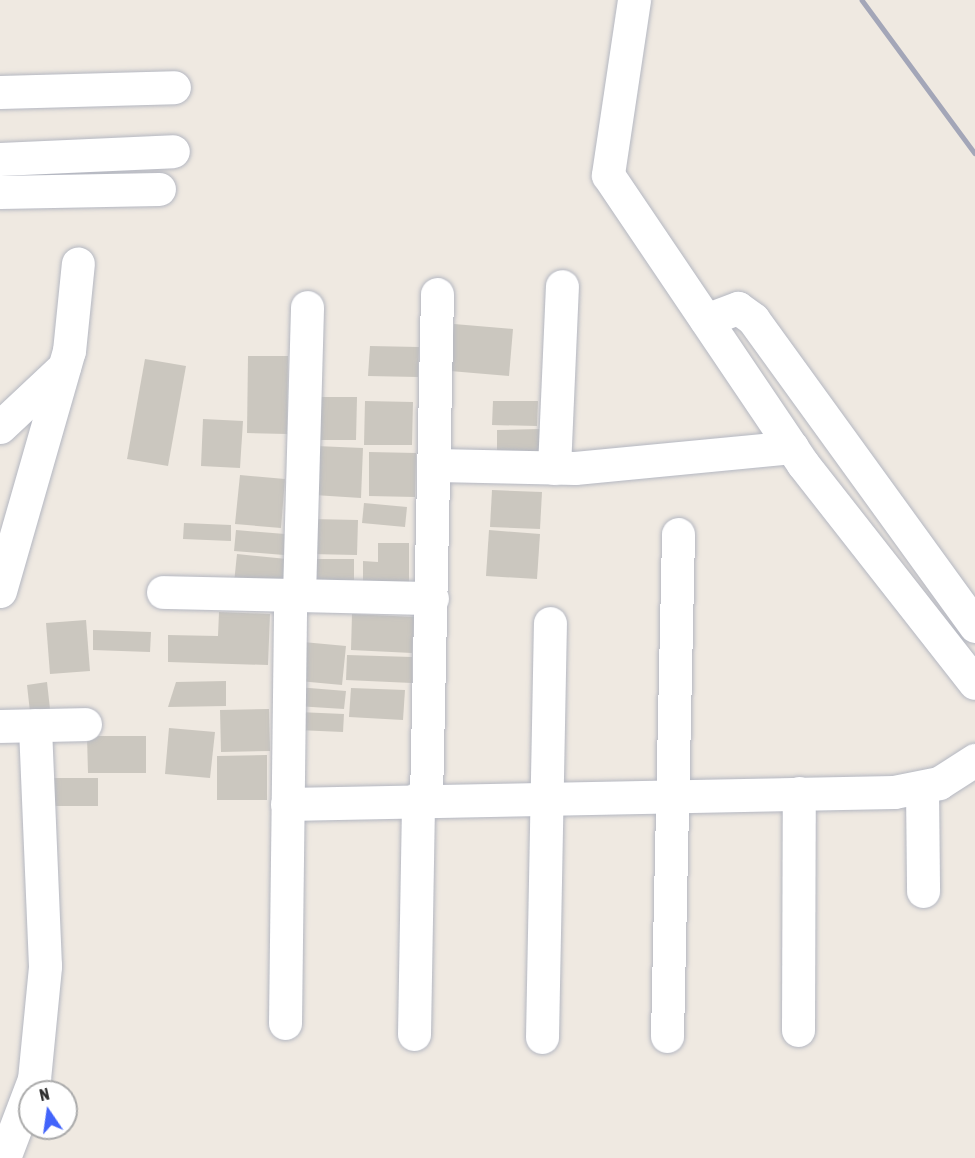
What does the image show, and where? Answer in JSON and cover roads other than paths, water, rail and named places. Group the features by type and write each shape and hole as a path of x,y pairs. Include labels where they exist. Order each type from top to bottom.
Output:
{"street":[{"path":"634,0 608,176 792,447 975,682"},
{"path":"0,92 174,87"},
{"path":"0,159 173,151"},
{"path":"0,192 159,189"},
{"path":"0,591 64,367 78,263"},
{"path":"554,468 562,286"},
{"path":"414,1034 432,598 436,465 437,294"},
{"path":"285,1023 287,804 307,307"},
{"path":"706,320 738,308 753,319 975,626"},
{"path":"0,427 64,367"},
{"path":"436,465 554,468 792,447"},
{"path":"667,1036 678,534"},
{"path":"164,592 432,598"},
{"path":"542,1037 550,623"},
{"path":"0,726 85,724"},
{"path":"4,1158 34,1079 45,966 35,725"},
{"path":"287,804 422,798 922,789 975,760"},
{"path":"922,789 923,891"},
{"path":"798,1030 799,793"}],"railway":[{"path":"862,0 975,153"}]}
